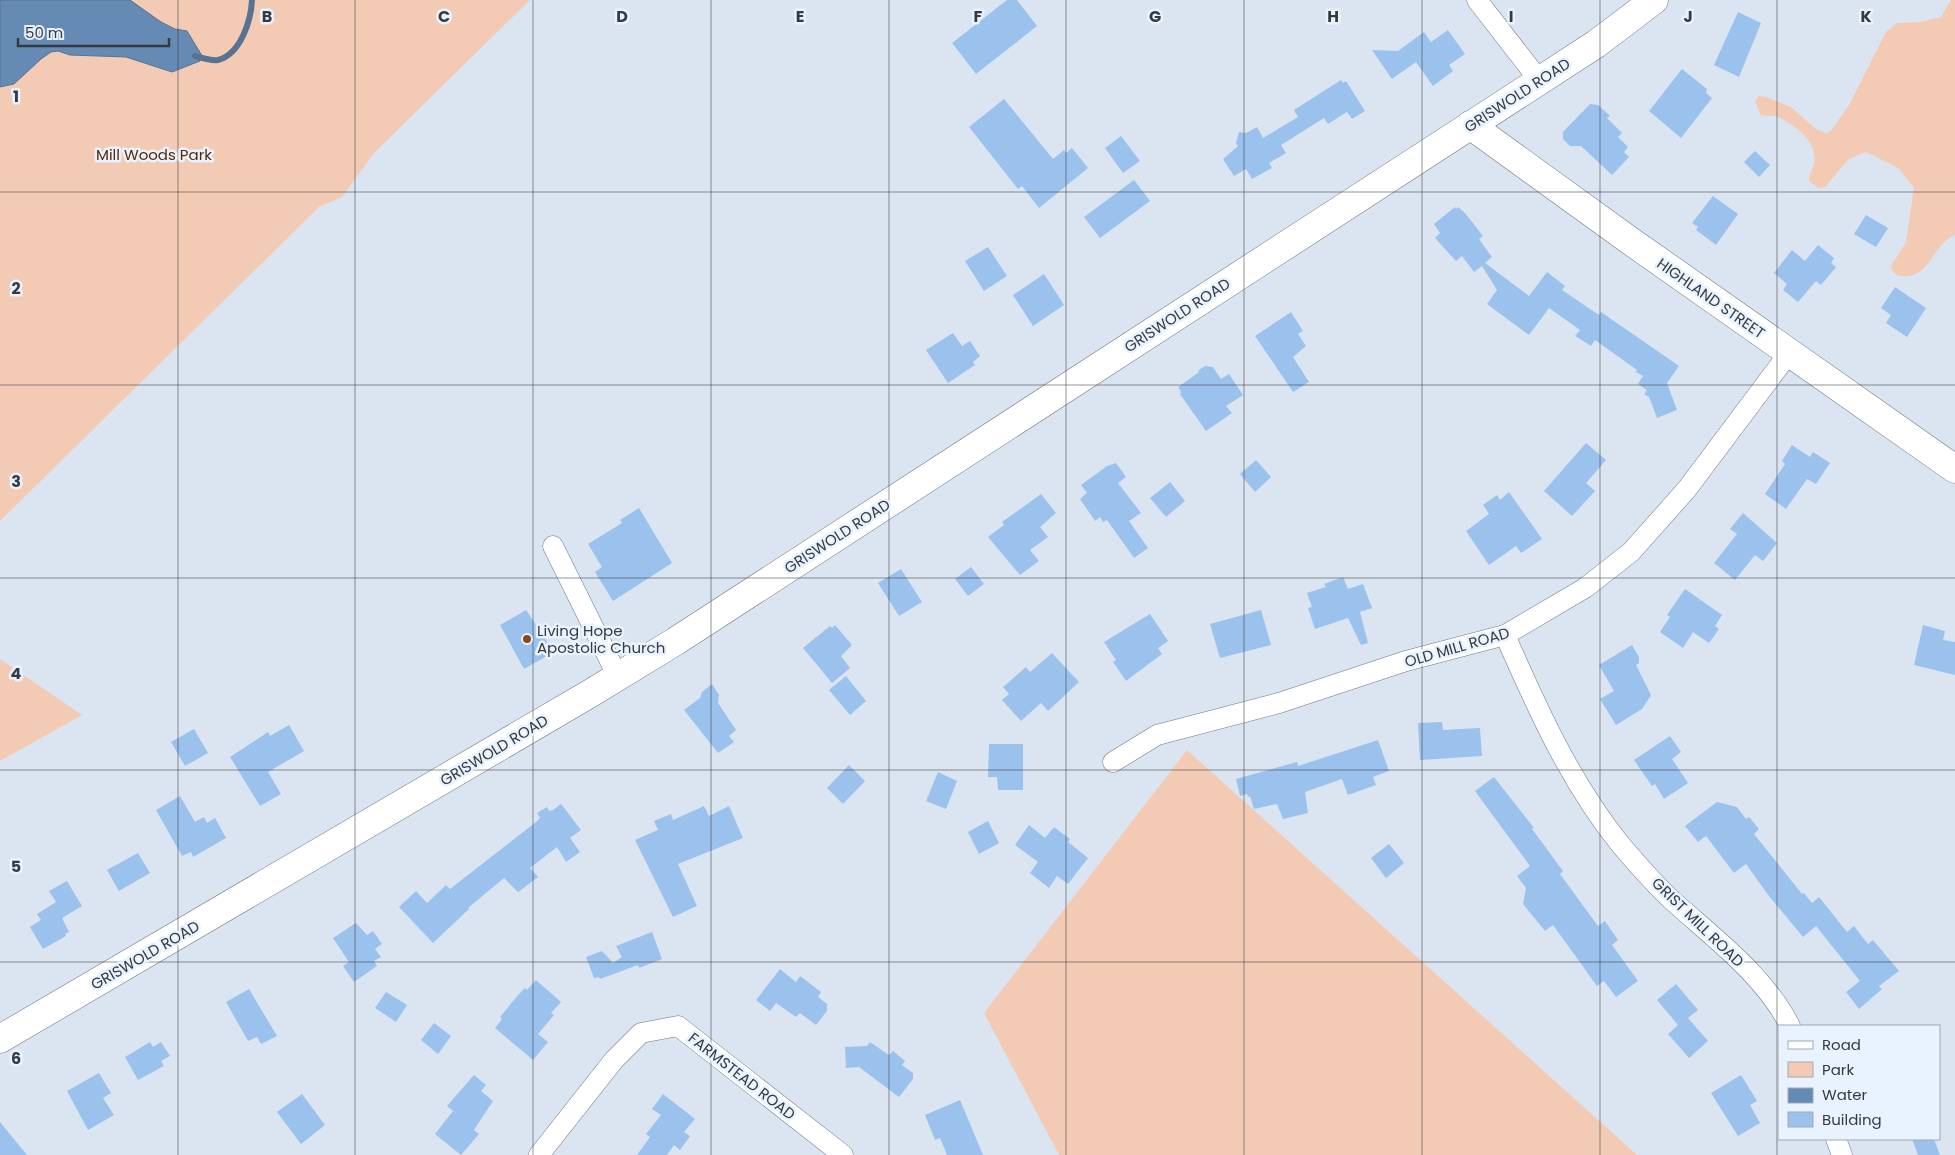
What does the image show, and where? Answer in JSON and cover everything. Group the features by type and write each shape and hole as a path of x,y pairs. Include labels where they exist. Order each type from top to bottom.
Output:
{"street":[{"path":"1477,0 1540,80"},
{"name":"GRISWOLD ROAD","path":"0,1039 618,677 1596,44 1654,0"},
{"name":"HIGHLAND STREET","path":"1470,125 1789,353 1955,468"},
{"name":"OLD MILL ROAD","path":"1113,762 1157,736 1279,703 1406,661 1506,635 1585,588 1631,552 1687,490 1789,353"},
{"path":"553,546 618,677"},
{"name":"GRIST MILL ROAD","path":"1506,635 1528,687 1576,782 1621,844 1673,901 1731,950 1783,1012 1790,1025"},
{"name":"FARMSTEAD ROAD","path":"539,1155 614,1060 641,1033 678,1026 843,1155"},
{"path":"1836,1140 1842,1155"}],"green space":[{"name":"Mill Woods Park","path":"0,0 530,0 374,153 342,197 319,207 0,521"},
{"path":"1951,0 1955,0 1955,235 1941,246 1918,273 1911,276 1901,276 1894,273 1891,266 1906,242 1914,188 1898,168 1866,152 1849,159 1825,187 1818,188 1809,181 1814,163 1814,155 1809,141 1798,129 1778,117 1760,114 1755,101 1759,96 1766,97 1791,107 1816,129 1826,133 1830,132 1849,105 1886,32 1897,23 1920,22 1941,17"},
{"path":"0,659 82,715 0,761"},
{"path":"1187,750 1637,1155 1059,1155 984,1013"}],"water":[{"path":"0,0 130,0 161,22 175,29 187,31 201,54 200,61 172,72 126,57 70,55 58,51 51,52 41,59 14,84 0,87"}],"building":[{"path":"1007,0 1017,0 1037,26 976,74 952,43"},
{"path":"1738,12 1761,23 1739,77 1714,65"},
{"path":"1448,30 1465,54 1449,65 1453,71 1433,86 1416,62 1392,79 1372,50 1398,51 1424,32 1431,42"},
{"path":"1682,69 1707,89 1706,93 1712,98 1681,138 1649,111"},
{"path":"1341,80 1343,83 1346,81 1365,111 1352,119 1347,112 1328,124 1324,118 1281,145 1286,153 1269,163 1272,168 1252,179 1246,169 1234,176 1223,159 1238,146 1236,143 1239,132 1246,133 1257,127 1263,138 1298,117 1294,110"},
{"path":"1004,99 1053,159 1064,150 1066,153 1072,148 1088,168 1039,208 1022,186 1018,189 969,127"},
{"path":"1590,104 1598,105 1610,116 1607,118 1622,133 1618,137 1628,147 1624,152 1629,157 1612,175 1581,146 1570,146 1563,139 1563,132"},
{"path":"1121,136 1140,161 1123,173 1105,148"},
{"path":"1755,151 1770,165 1759,177 1744,162"},
{"path":"1134,180 1150,201 1100,238 1084,217"},
{"path":"1713,196 1738,214 1716,245 1696,230 1698,227 1692,223"},
{"path":"1455,207 1456,209 1458,207 1465,213 1483,236 1479,239 1492,257 1485,263 1529,296 1547,272 1565,286 1562,290 1599,315 1601,312 1679,366 1667,383 1677,410 1657,418 1649,397 1644,394 1647,390 1638,384 1643,376 1595,340 1591,346 1575,336 1580,330 1549,308 1529,335 1487,304 1497,290 1482,266 1474,272 1462,256 1456,261 1435,238 1440,233 1434,224"},
{"path":"1866,215 1888,228 1876,247 1854,234"},
{"path":"1818,245 1834,258 1831,263 1836,267 1821,285 1816,281 1798,302 1783,290 1787,284 1774,273 1792,250 1805,261"},
{"path":"988,247 1007,276 984,291 965,261"},
{"path":"1044,274 1064,305 1033,326 1013,295"},
{"path":"1895,287 1926,308 1907,337 1886,323 1891,315 1881,308"},
{"path":"1291,312 1303,331 1298,334 1306,346 1293,357 1309,382 1293,392 1255,336"},
{"path":"953,333 962,346 970,341 980,356 973,362 975,365 948,383 926,350"},
{"path":"1205,366 1213,367 1221,379 1229,374 1243,395 1226,406 1232,413 1206,431 1180,394 1181,392 1178,387"},
{"path":"1586,443 1606,460 1586,483 1595,491 1572,516 1544,491"},
{"path":"1792,445 1810,457 1813,452 1830,463 1816,484 1807,479 1786,509 1765,494 1785,464 1782,461"},
{"path":"1256,460 1271,477 1255,492 1240,474"},
{"path":"1116,463 1126,477 1118,483 1141,513 1129,521 1148,548 1134,558 1107,520 1103,522 1100,517 1095,521 1080,499 1087,493 1081,485 1107,466"},
{"path":"1170,482 1185,501 1166,517 1150,498"},
{"path":"1509,492 1542,539 1521,553 1516,546 1489,565 1466,531 1489,514 1483,505 1497,495 1500,500"},
{"path":"1041,494 1056,513 1040,527 1048,537 1030,550 1039,561 1020,575 988,537 1004,525 1002,522"},
{"path":"639,508 672,563 613,601 595,572 602,567 588,544 622,523 620,520"},
{"path":"1743,513 1777,543 1763,561 1755,555 1735,580 1714,563 1737,534 1730,529"},
{"path":"971,567 984,584 968,596 955,579"},
{"path":"901,569 922,602 899,616 878,583"},
{"path":"1343,577 1348,589 1363,584 1372,608 1360,612 1368,643 1361,645 1348,618 1315,629 1308,608 1312,607 1307,593 1326,587 1324,584"},
{"path":"1685,589 1722,615 1715,626 1719,629 1709,643 1693,632 1683,648 1660,632 1670,617 1667,615"},
{"name":"Living Hope Apostolic Church","path":"526,610 554,652 524,669 500,625"},
{"path":"1261,610 1271,645 1220,658 1210,624"},
{"path":"1150,614 1168,641 1158,648 1162,654 1126,681 1113,662 1116,660 1104,642"},
{"path":"835,625 852,645 841,656 850,668 832,683 803,648 830,626 832,628"},
{"path":"1923,625 1945,631 1943,640 1955,642 1955,675 1914,665"},
{"path":"1632,645 1639,657 1639,663 1636,665 1651,695 1642,709 1616,725 1600,699 1614,691 1599,665"},
{"path":"1052,653 1079,682 1048,711 1041,703 1021,721 1002,700 1009,694 1003,687 1026,667 1030,672"},
{"path":"846,676 866,701 850,715 829,690"},
{"path":"712,684 719,695 718,703 736,730 729,736 734,742 718,753 684,710 700,698 702,692"},
{"path":"1442,722 1443,730 1480,728 1482,756 1420,760 1418,723"},
{"path":"289,725 304,751 268,772 281,794 260,806 230,757 268,732 270,736"},
{"path":"194,729 208,753 185,766 171,742"},
{"path":"1670,736 1681,752 1672,759 1688,783 1664,799 1655,784 1652,786 1634,760"},
{"path":"1378,740 1389,771 1373,777 1376,785 1348,795 1342,779 1305,792 1308,813 1283,819 1277,804 1254,809 1250,796 1248,797 1247,794 1240,796 1236,779 1297,762 1298,766"},
{"path":"989,744 1023,744 1023,790 998,790 997,777 988,777"},
{"path":"849,765 865,781 843,804 827,788"},
{"path":"938,772 957,781 946,809 926,801"},
{"path":"1494,777 1534,828 1532,829 1563,871 1560,874 1598,926 1605,921 1618,940 1612,945 1638,981 1616,997 1604,981 1597,986 1553,925 1545,931 1523,904 1526,888 1517,876 1530,866 1475,791"},
{"path":"180,796 195,822 204,817 207,823 215,818 226,838 193,857 191,852 182,856 156,810"},
{"path":"1717,802 1737,807 1746,819 1749,817 1759,829 1754,834 1802,894 1804,893 1812,903 1819,897 1847,932 1854,926 1868,944 1873,940 1899,971 1879,986 1882,989 1859,1009 1846,992 1860,981 1816,926 1803,937 1769,896 1746,864 1734,873 1706,836 1698,842 1685,826"},
{"path":"561,804 581,830 570,838 580,852 566,862 557,847 530,868 538,877 518,892 504,878 468,908 433,943 399,907 416,891 427,903 446,885 450,889 536,822 540,818 537,813 547,807 549,811 553,810"},
{"path":"704,806 709,816 729,806 743,838 678,864 697,906 673,917 635,840 658,830 654,821 671,814 673,820"},
{"path":"988,821 999,843 979,854 968,832"},
{"path":"1029,825 1045,838 1054,827 1070,839 1068,842 1088,858 1068,884 1057,876 1049,888 1030,873 1038,862 1015,845"},
{"path":"1389,844 1404,863 1386,878 1371,858"},
{"path":"138,853 150,873 119,891 107,870"},
{"path":"67,881 82,906 62,918 69,932 65,934 66,936 43,949 30,927 41,920 37,914 56,902 49,891"},
{"path":"356,923 367,935 373,931 382,944 375,949 381,957 374,961 377,966 354,982 343,966 349,962 333,938"},
{"path":"652,932 662,959 639,968 638,965 600,979 599,977 594,978 586,957 602,951 613,963 622,957 616,946"},
{"path":"780,969 796,982 800,976 821,992 818,997 827,1004 827,1011 816,1025 800,1013 796,1017 776,1003 770,1011 756,1000"},
{"path":"536,980 561,1002 551,1013 554,1015 538,1034 548,1042 533,1060 495,1028 502,1019 500,1017 519,994 525,988 527,990"},
{"path":"1676,984 1698,1010 1688,1018 1708,1041 1689,1058 1668,1034 1678,1025 1657,1000"},
{"path":"249,989 277,1036 261,1044 257,1037 248,1041 226,1002"},
{"path":"386,992 407,1005 396,1022 375,1008"},
{"path":"434,1023 451,1036 438,1054 421,1040"},
{"path":"150,1042 153,1047 161,1042 170,1056 161,1061 164,1066 138,1080 125,1057"},
{"path":"870,1042 889,1055 893,1051 905,1061 902,1065 913,1073 913,1079 899,1097 859,1067 846,1068 845,1047 867,1046"},
{"path":"99,1073 111,1093 103,1098 114,1115 88,1130 67,1091"},
{"path":"474,1075 486,1085 481,1091 493,1101 474,1130 479,1134 461,1155 435,1134 453,1111 447,1106"},
{"path":"1741,1075 1757,1101 1750,1105 1760,1123 1738,1136 1711,1093"},
{"path":"302,1094 325,1125 301,1144 277,1112"},
{"path":"663,1094 695,1119 684,1132 690,1136 680,1150 674,1145 667,1155 637,1155 650,1137 646,1134 661,1115 652,1109"},
{"path":"960,1100 983,1155 947,1155 940,1138 935,1140 925,1115"},
{"path":"0,1122 27,1155 0,1155"},
{"path":"1912,1140 1934,1140 1940,1155 1918,1155"}],"waterway":[{"path":"195,56 209,60 218,60 226,57 233,51 239,44 247,26 252,0"}],"place":[{"name":"Living Hope Apostolic Church","path":"527,639"}]}
